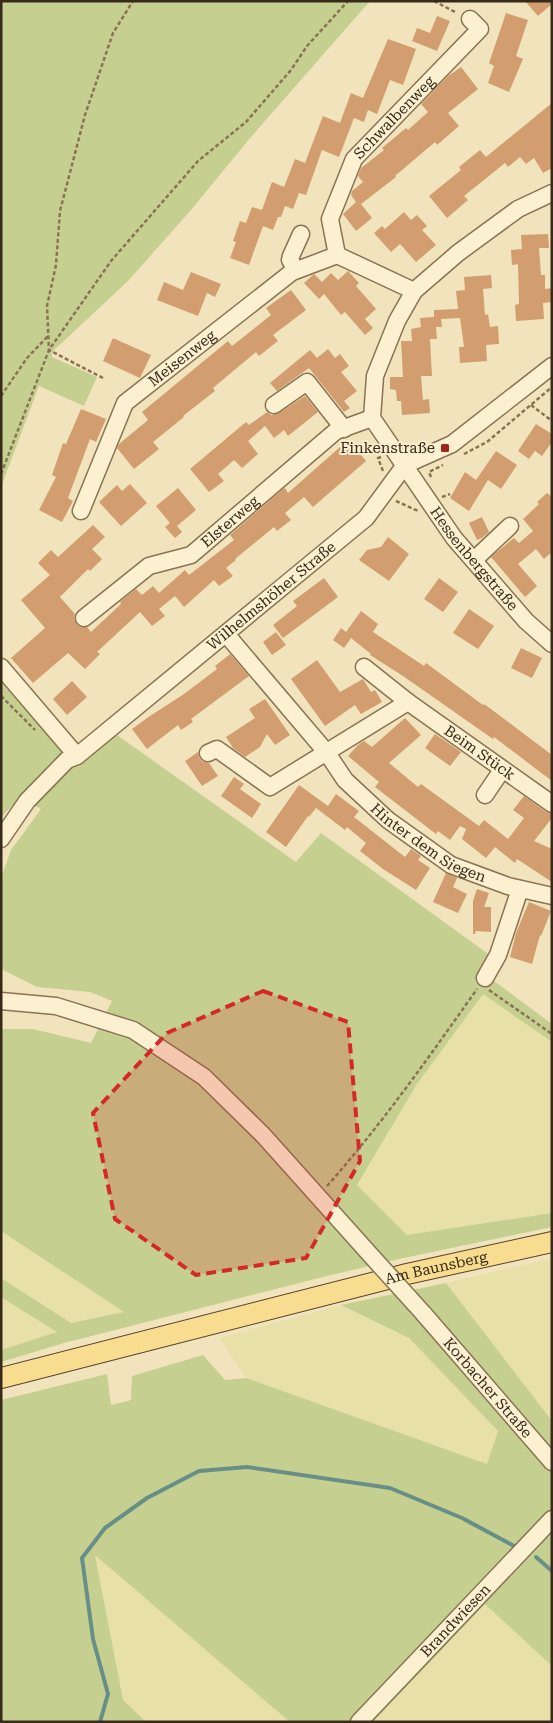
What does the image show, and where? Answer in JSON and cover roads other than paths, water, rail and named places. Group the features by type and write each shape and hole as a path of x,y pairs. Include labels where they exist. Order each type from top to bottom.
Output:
{"main road":[{"name":"Am Baunsberg","path":"1,1378 407,1274 552,1242"}],"street":[{"name":"Schwalbenweg","path":"337,256 330,219 354,159 442,70 475,24"},
{"path":"405,465 372,418 375,376 397,321 414,291 458,253 518,208 552,193"},
{"path":"296,270 290,260 301,234"},
{"name":"Meisenweg","path":"81,512 125,403 292,272 337,256"},
{"path":"337,256 414,291"},
{"name":"Wilhelmshöher Straße","path":"1,839 26,801 67,760 77,756 366,518 405,465 452,444 552,366"},
{"path":"274,405 307,382 344,428"},
{"name":"Elsterweg","path":"84,618 149,566 191,555 336,431 372,418"},
{"name":"Hessenbergstraße","path":"405,465 454,538 526,621 552,644"},
{"path":"474,560 510,526"},
{"name":"Hinter dem Siegen","path":"226,634 327,753 345,780 388,820 451,865 508,886 552,896"},
{"path":"1,667 19,685 77,756"},
{"name":"Beim Stück","path":"364,667 408,702 552,804"},
{"path":"208,753 217,749 270,787 408,702"},
{"path":"485,795 502,770"},
{"path":"483,981 498,955 520,889"},
{"name":"Korbacher Straße","path":"2,1000 56,1006 133,1030 204,1078 263,1135 423,1313 552,1462"},
{"name":"Brandwiesen","path":"360,1722 552,1519"}],"waterway":[{"path":"100,1722 108,1694 93,1639 82,1558 105,1528 147,1498 199,1471 247,1467 390,1488 462,1518 516,1547"},
{"path":"536,1557 552,1571"}],"place":[{"name":"Finkenstraße","path":"445,448"}]}
